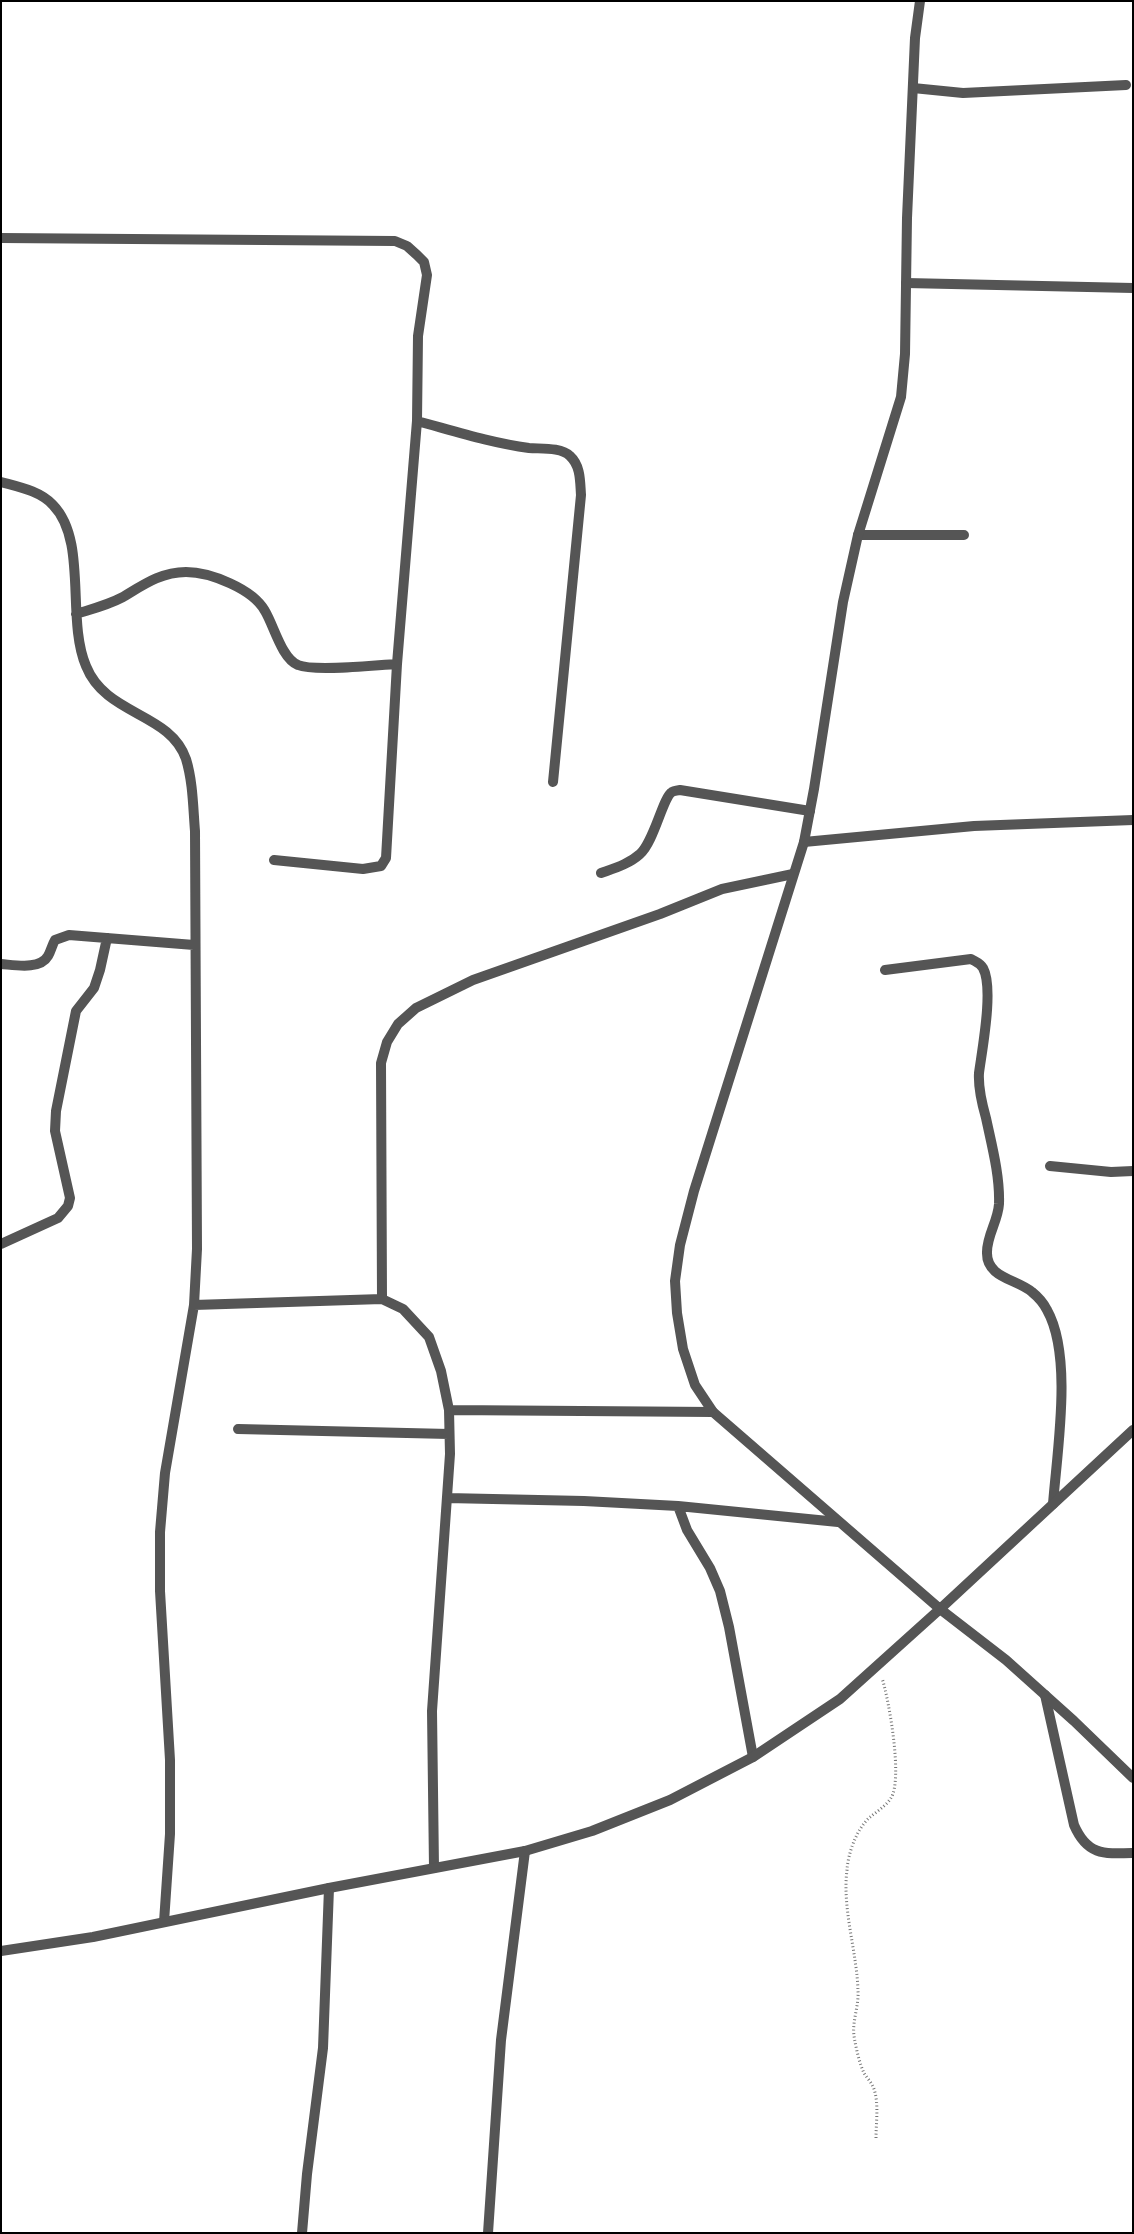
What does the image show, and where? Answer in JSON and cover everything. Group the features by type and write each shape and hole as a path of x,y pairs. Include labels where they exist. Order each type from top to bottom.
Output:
{"street":[{"path":"920,1 915,38 907,218 905,354 901,397 858,535 843,602 804,842 694,1191 680,1245 675,1281 677,1313 683,1349 695,1385 714,1412 940,1610 1006,1660 1133,1778"},
{"path":"913,88 962,93 1126,85"},
{"path":"1,238 395,241 408,246 424,262 427,275 418,336 417,421 397,664 386,858 381,866 363,869 274,860"},
{"path":"906,283 1133,288"},
{"path":"417,421 512,446 556,450 568,454 576,464 580,476 581,495 554,782"},
{"path":"1,482 33,492 53,504 67,526 72,548 76,614 85,666 96,684 112,700 148,719 171,735 185,758 192,786 194,831 197,1249 194,1305 167,1456 160,1532 161,1600 170,1760 170,1834 164,1922"},
{"path":"858,535 964,535"},
{"path":"76,614 122,597 140,585 159,576 186,572 214,576 240,588 264,609 287,657 298,665 313,668 397,664"},
{"path":"601,873 626,864 641,853 653,835 668,797 673,792 680,790 810,812"},
{"path":"804,842 974,826 1133,820"},
{"path":"382,1299 381,1063 387,1042 398,1024 416,1008 473,980 660,914 722,889 793,874"},
{"path":"1,964 36,964 43,962 48,956 55,940 62,937 108,938 194,945"},
{"path":"1,1244 58,1218 68,1206 70,1198 54,1131 56,1111 76,1011 94,988 108,938"},
{"path":"885,970 971,960 979,963 984,970 987,988 986,1014 979,1090 994,1162 999,1205 987,1253 989,1265 998,1274 1032,1292 1046,1309 1055,1328 1060,1350 1062,1386 1053,1504"},
{"path":"1050,1166 1111,1172 1133,1171"},
{"path":"194,1305 382,1299 403,1310 429,1337 442,1371 449,1410 450,1434 432,1711 434,1868"},
{"path":"449,1410 714,1412"},
{"path":"238,1429 450,1434"},
{"path":"1,1950 93,1937 329,1888 525,1851 592,1831 670,1800 753,1757 840,1699 940,1610 1133,1430"},
{"path":"447,1498 584,1501 678,1506 838,1522"},
{"path":"678,1506 687,1530 710,1568 720,1591 729,1627 753,1757"},
{"path":"1045,1695 1074,1825 1079,1838 1087,1846 1099,1852 1133,1853"},
{"path":"488,2233 501,2040 525,1851"},
{"path":"302,2233 307,2174 323,2048 329,1888"}],"path":[{"path":"876,2138 874,2087 864,2073 854,2036 858,1992 846,1870 850,1852 858,1834 867,1820 892,1797 895,1786 892,1724 888,1695 878,1666"}]}
